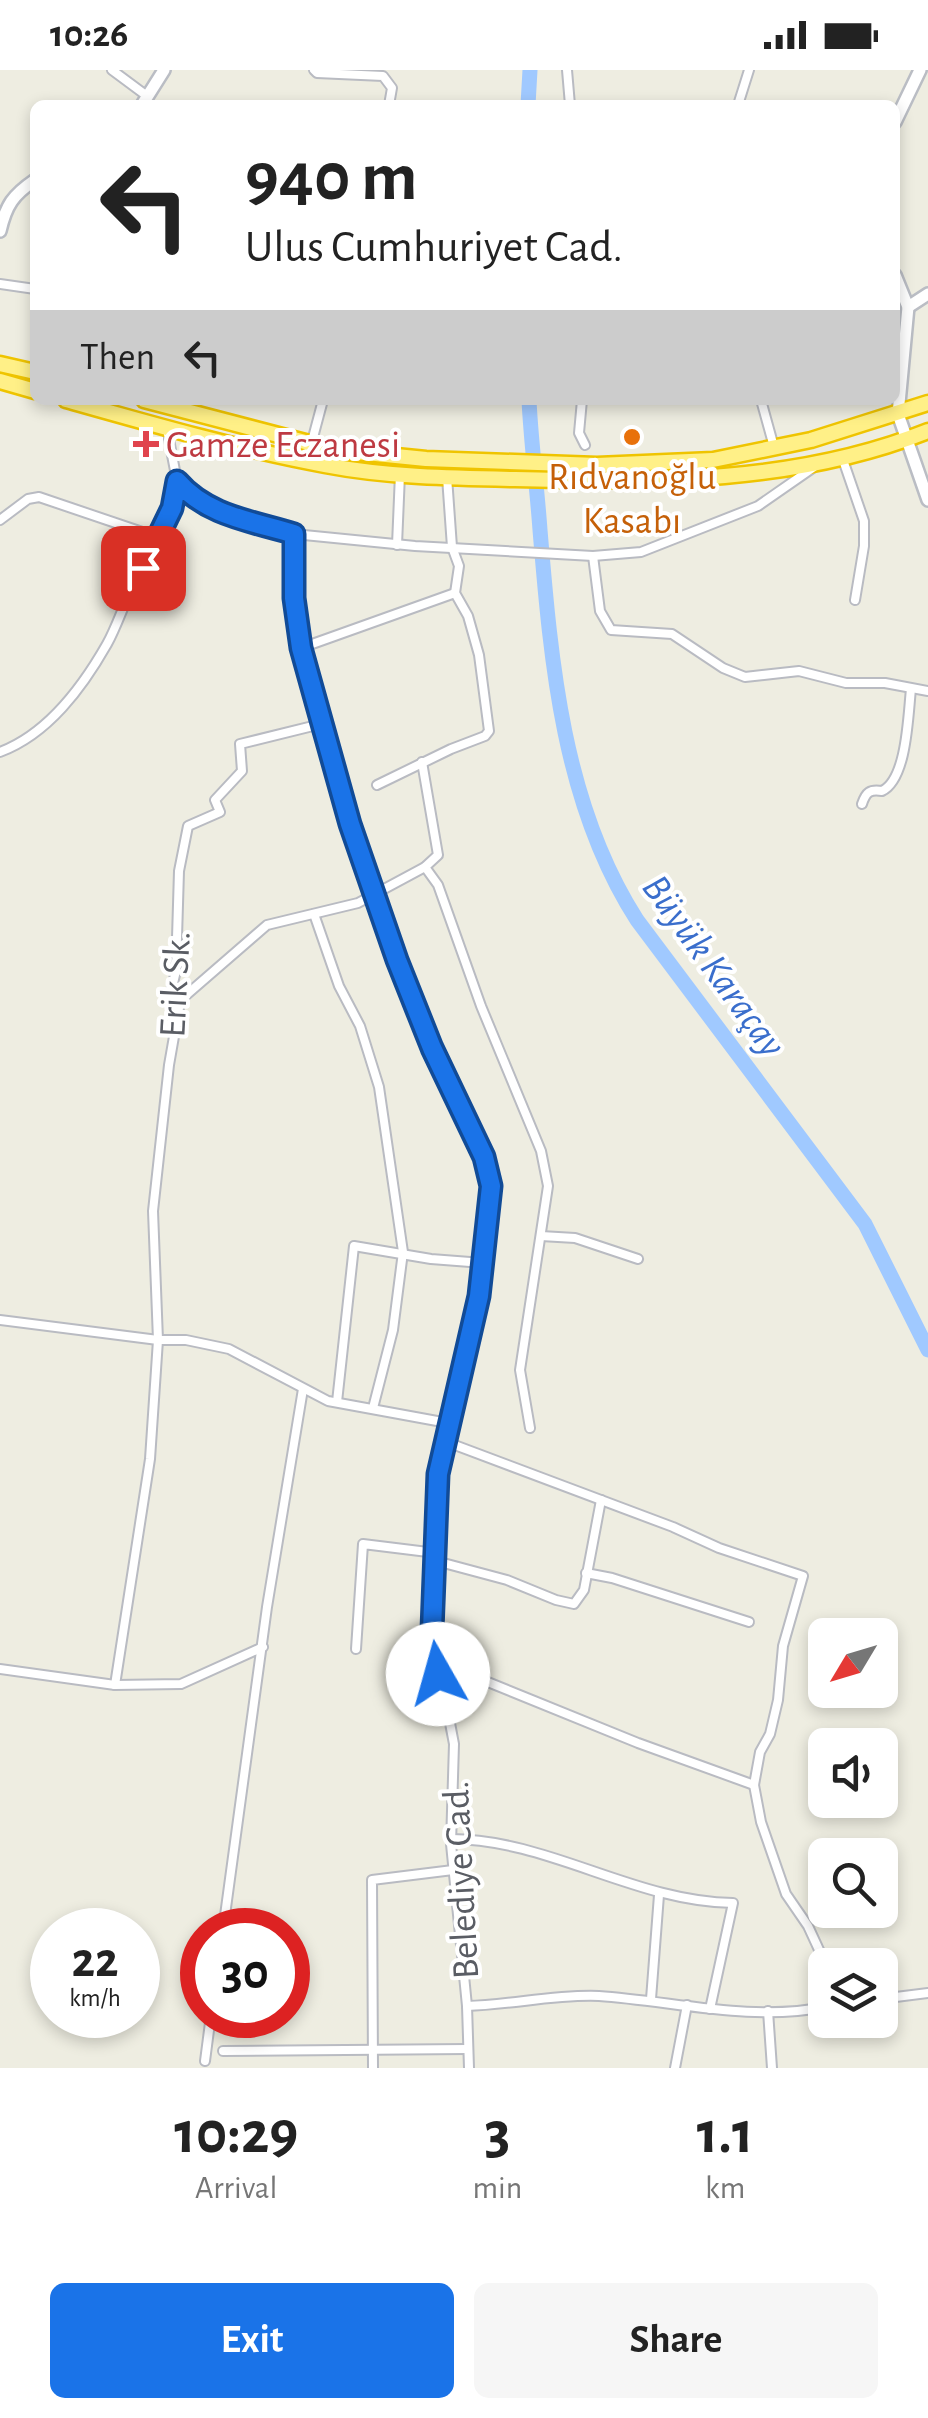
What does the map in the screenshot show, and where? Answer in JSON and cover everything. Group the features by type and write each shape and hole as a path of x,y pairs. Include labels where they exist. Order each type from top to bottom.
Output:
{"highway":[{"path":"0,364 30,371"},
{"path":"0,381 30,390"},
{"path":"162,405 310,445 368,454 598,465 684,464 812,440 928,403"},
{"path":"83,405 167,429 324,465 446,478 600,482 715,479 884,449 928,432"}],"street":[{"path":"112,70 143,100"},
{"path":"145,100 164,70"},
{"path":"314,70 383,76 392,88 390,100"},
{"path":"567,70 570,100"},
{"path":"740,100 749,70"},
{"path":"900,112 920,70"},
{"path":"0,230 5,206 30,184"},
{"path":"0,284 30,288"},
{"path":"900,287 908,307 900,358"},
{"path":"908,307 928,294"},
{"path":"310,445 322,405"},
{"path":"582,405 579,433 585,445"},
{"path":"762,405 774,446"},
{"path":"898,405 905,440 928,500"},
{"path":"0,752 60,712 108,642 172,508 177,481 167,429"},
{"path":"842,457 859,504 865,535 854,600"},
{"path":"177,481 196,502 294,534 593,556 651,550 736,516 795,482 821,461"},
{"path":"397,544 400,474"},
{"path":"377,786 422,762 486,736 489,731 479,655 468,616 455,593 460,566 452,547 446,478"},
{"path":"0,520 28,499 39,497 160,538"},
{"name":"Belediye Cad.","path":"294,534 294,598 301,648 321,724 374,894 432,1048 484,1157 491,1186 472,1328 438,1474 432,1630 454,1744 451,1839 469,2068"},
{"path":"593,556 600,611 611,630 672,634 745,677 799,672 846,684 928,690"},
{"path":"301,648 455,593"},
{"path":"862,804 867,793 889,788 898,774 911,689"},
{"name":"Erik Sk.","path":"115,1686 150,1458 158,1340 153,1211 169,1065 180,1008 171,991 176,971 180,872 188,826 220,812 215,800 242,771 240,744 321,724"},
{"path":"177,1003 267,926 344,907 425,867 438,855 422,762"},
{"path":"425,867 438,885 481,1006 540,1150 548,1186 520,1370 530,1428"},
{"path":"314,914 339,986 360,1026 380,1087 403,1252 392,1330 373,1408"},
{"path":"541,1236 575,1238 638,1259"},
{"path":"337,1402 354,1246 483,1264"},
{"path":"0,1320 186,1340 229,1349 303,1390 337,1402 448,1423"},
{"path":"226,1908 303,1390"},
{"path":"444,1441 719,1548 802,1576 783,1646 778,1700 770,1734 755,1769 754,1785 761,1822 786,1894 818,1948"},
{"path":"356,1649 363,1544 436,1557 566,1604 579,1600 601,1500"},
{"path":"586,1573 749,1622"},
{"path":"0,1669 115,1686 182,1684 263,1648"},
{"path":"436,1661 638,1743 754,1785"},
{"path":"451,1839 495,1842 659,1894 733,1904 710,2009"},
{"path":"373,2068 372,1880 453,1870"},
{"path":"651,1999 659,1894"},
{"path":"898,1997 928,1993"},
{"path":"467,2006 594,1996 651,1999 710,2009 808,2007"},
{"path":"675,2068 687,2005"},
{"path":"768,2011 772,2068"},
{"path":"205,2061 208,2038"},
{"path":"223,2052 468,2049"}],"waterway":[{"name":"Büyük Karaçay","path":"528,100 530,70"},
{"name":"Büyük Karaçay","path":"529,405 556,682 565,732 592,829 637,920 865,1224 928,1350"}],"place":[{"name":"Rıdvanoğlu Kasabı","path":"632,437"},
{"name":"Gamze Eczanesi","path":"146,444"}],"route":[{"path":"143,568 172,508 177,481 196,502 294,534 294,598 301,648 350,824 432,1048 484,1157 491,1186 479,1296 438,1474 432,1630 438,1674"}]}
